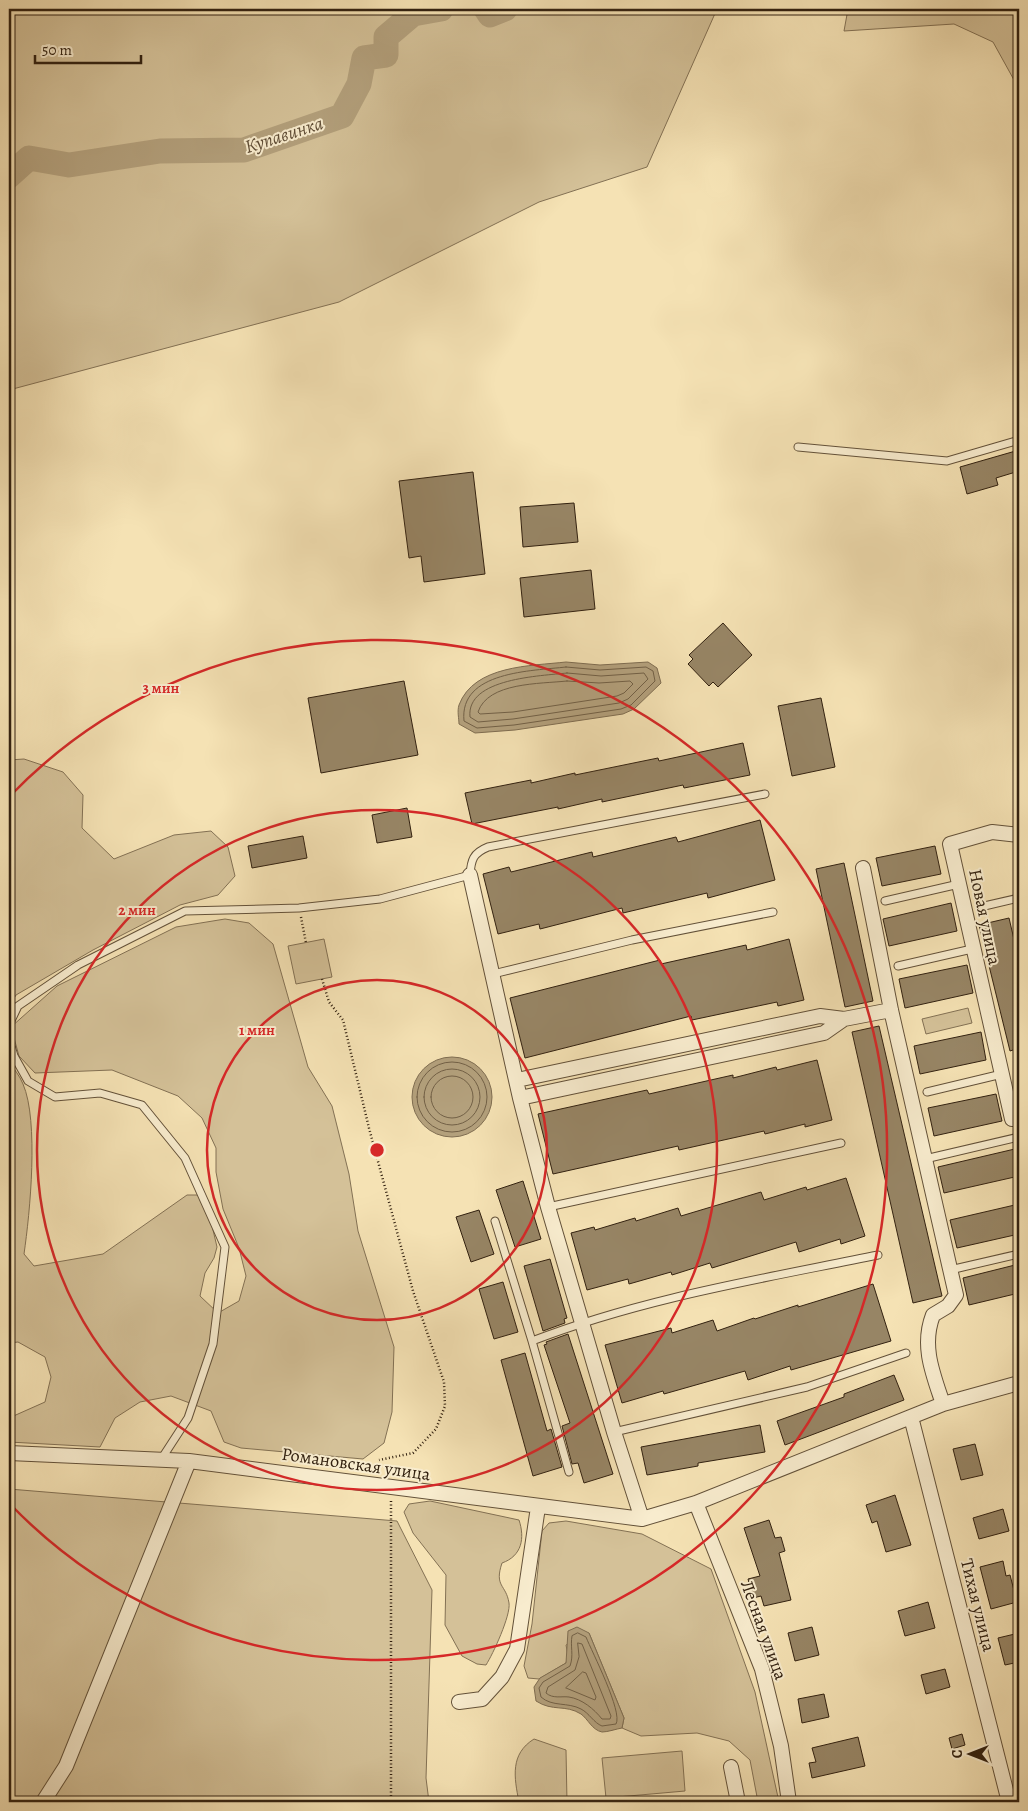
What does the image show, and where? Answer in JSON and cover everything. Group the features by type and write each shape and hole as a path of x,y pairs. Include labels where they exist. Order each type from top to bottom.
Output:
{"street":[{"name":"Новая улица","path":"1019,835 992,832 950,844 972,949 1012,1118 1019,1117"},
{"path":"863,868 891,1010 956,1295 948,1306 933,1315 927,1331 930,1365 943,1404"},
{"path":"470,875 520,1098 548,1207 614,1432 642,1520"},
{"path":"517,1080 820,1016 844,1019 891,1010"},
{"path":"520,1098 824,1033 844,1019"},
{"path":"741,1032 745,1049"},
{"path":"621,1058 626,1075"},
{"name":"Романовская улица","path":"9,1453 162,1458 642,1520 696,1503 943,1404 1019,1383"},
{"name":"Тихая улица","path":"911,1417 1009,1802"},
{"path":"43,1802 66,1766 189,1461"},
{"name":"Лесная улица","path":"696,1503 762,1669 781,1746 789,1802"},
{"path":"459,1702 482,1699 502,1677 517,1650 538,1507"},
{"path":"731,1767 738,1802"}],"lane":[{"path":"798,447 947,461 1019,440"},
{"path":"9,1025 18,1006 78,965 185,911 299,908 380,899 470,875 471,861 476,852 488,847 764,794"},
{"path":"885,901 958,884"},
{"path":"980,907 1019,898"},
{"path":"493,974 632,940 773,912"},
{"path":"898,966 972,949"},
{"path":"9,1039 14,1056 28,1081 55,1098 100,1093 142,1105 185,1158 225,1247 213,1344 188,1418 162,1458"},
{"path":"927,1092 1002,1074"},
{"path":"925,1159 1019,1137"},
{"path":"548,1207 841,1143"},
{"path":"495,1221 532,1341 569,1472"},
{"path":"950,1270 1019,1254"},
{"path":"532,1341 583,1322 685,1294 878,1256"},
{"path":"614,1432 807,1387 906,1353"}],"path":[{"path":"299,908 306,942"},
{"path":"322,979 329,1002 343,1020 369,1128 413,1291 444,1382 445,1406 436,1429 413,1453 379,1460"},
{"path":"390,1487 391,1802"}],"shaded area":[{"path":"9,9 717,9 647,167 539,202 339,302 9,390"},
{"path":"848,9 1019,9 1019,89 993,42 954,24 844,31"},
{"path":"24,759 63,772 83,795 82,828 114,859 174,835 211,831 228,847 235,876 218,895 180,905 93,950 16,995 9,1007 9,760"},
{"path":"225,919 249,923 273,944 308,1067 332,1106 349,1174 358,1231 394,1347 392,1412 384,1443 363,1459 241,1448 224,1442 211,1411 171,1396 140,1402 115,1418 100,1447 9,1442 9,1418 45,1402 51,1377 45,1357 18,1342 9,1343 9,1061 23,1084 31,1120 31,1192 24,1254 34,1266 103,1254 187,1195 200,1195 210,1217 217,1247 214,1258 205,1273 200,1296 218,1313 239,1301 246,1276 239,1248 223,1209 216,1172 216,1148 202,1118 178,1096 112,1070 35,1073 19,1056 11,1027 57,986 176,927"},
{"path":"324,939 332,977 296,984 288,946"},
{"path":"968,1008 972,1023 926,1034 922,1019"},
{"path":"9,1489 397,1521 432,1590 426,1778 429,1802 9,1802"},
{"path":"430,1501 519,1520 522,1533 520,1546 514,1556 502,1563 499,1577 508,1597 509,1609 497,1644 486,1665 477,1664 462,1656 445,1625 446,1575 413,1533 404,1512 409,1504"},
{"path":"566,1521 642,1534 711,1569 755,1692 779,1802 758,1802 750,1760 729,1741 697,1733 641,1736 622,1728 624,1718 589,1633 566,1645 568,1656 566,1663 539,1679 528,1678 524,1666 532,1624 542,1531 549,1523"},
{"path":"534,1739 566,1750 567,1802 519,1802 515,1775 517,1759 526,1745"},
{"path":"682,1751 685,1791 606,1798 602,1758"}],"water":[{"path":"566,662 600,665 648,662 657,668 661,683 634,709 623,714 515,730 475,733 459,724 459,705 466,692 477,682 505,670"},
{"path":"452,1057 467,1060 480,1069 489,1082 492,1097 489,1112 480,1125 467,1134 452,1137 437,1134 424,1125 415,1112 412,1097 415,1082 424,1069 437,1060"},
{"path":"577,1627 589,1633 624,1718 622,1728 602,1732 595,1729 584,1716 575,1711 548,1706 536,1701 534,1687 540,1678 566,1663 568,1631"}],"building":[{"path":"1019,450 1019,471 996,478 998,485 967,494 960,467"},
{"path":"473,472 485,574 424,582 421,556 409,558 399,481"},
{"path":"574,503 578,542 523,547 520,507"},
{"path":"591,570 595,609 524,617 520,578"},
{"path":"723,623 752,655 718,687 713,682 709,686 688,664 693,659 689,655"},
{"path":"404,681 418,755 321,773 308,698"},
{"path":"821,698 835,767 792,776 778,706"},
{"path":"743,743 750,775 684,788 683,785 602,802 602,799 558,809 558,807 472,824 465,793 531,780 531,783 658,758 659,761"},
{"path":"407,808 412,837 377,843 372,815"},
{"path":"760,820 775,880 708,898 707,893 623,913 622,908 540,929 539,924 498,934 483,874 509,867 511,872 592,852 593,857 676,837 678,842"},
{"path":"303,836 307,858 252,868 248,846"},
{"path":"935,846 941,874 882,886 876,858"},
{"path":"844,863 873,1001 845,1007 816,869"},
{"path":"951,903 957,931 889,946 883,919"},
{"path":"1009,918 1019,961 1019,1048 1010,1051 979,925"},
{"path":"789,939 804,1000 778,1006 777,1002 692,1020 691,1016 525,1058 510,998 660,960 661,964 746,945 747,950"},
{"path":"967,965 973,993 905,1008 899,979"},
{"path":"879,1026 942,1296 913,1303 852,1032"},
{"path":"981,1032 986,1060 920,1074 914,1046"},
{"path":"817,1060 832,1120 805,1127 805,1124 765,1134 764,1131 679,1150 678,1146 553,1174 538,1114 647,1090 649,1094 733,1075 733,1078 776,1067 777,1070"},
{"path":"996,1094 1002,1121 934,1136 928,1108"},
{"path":"1019,1148 1019,1176 944,1193 938,1167"},
{"path":"846,1178 865,1236 841,1244 840,1239 799,1252 796,1242 712,1268 710,1263 672,1275 671,1272 629,1284 628,1279 587,1290 571,1233 594,1227 595,1230 635,1218 636,1221 678,1208 681,1216 761,1192 764,1200 806,1187 807,1190"},
{"path":"523,1181 541,1239 515,1247 496,1190"},
{"path":"1019,1204 1019,1234 957,1248 950,1220"},
{"path":"479,1210 494,1254 471,1262 456,1217"},
{"path":"550,1259 567,1318 564,1319 565,1323 543,1331 524,1266"},
{"path":"1019,1264 1019,1293 969,1305 963,1278"},
{"path":"503,1282 518,1332 494,1339 479,1289"},
{"path":"873,1284 891,1341 791,1370 790,1366 748,1380 745,1371 664,1394 663,1391 622,1403 605,1345 671,1328 672,1333 713,1320 717,1331 754,1318 798,1305 798,1307"},
{"path":"568,1334 613,1474 584,1483 578,1463 572,1464 562,1426 570,1423 544,1345 547,1344 546,1342"},
{"path":"525,1353 547,1431 551,1429 562,1467 533,1476 501,1360"},
{"path":"894,1375 904,1400 785,1445 777,1421 844,1397 844,1394"},
{"path":"760,1425 765,1452 698,1463 698,1466 647,1475 641,1447"},
{"path":"975,1444 983,1475 961,1480 953,1449"},
{"path":"895,1495 911,1545 886,1552 877,1521 872,1523 866,1505"},
{"path":"1003,1509 1009,1531 979,1539 973,1518"},
{"path":"769,1520 775,1538 781,1537 785,1551 779,1553 791,1600 764,1606 761,1596 753,1598 748,1579 760,1576 744,1528"},
{"path":"1003,1561 1006,1576 1010,1575 1017,1602 991,1609 980,1567"},
{"path":"928,1602 935,1628 905,1636 898,1611"},
{"path":"812,1627 819,1655 795,1661 788,1633"},
{"path":"1019,1633 1019,1662 1005,1665 998,1638"},
{"path":"945,1669 950,1687 926,1694 921,1675"},
{"path":"824,1694 829,1717 802,1723 798,1699"},
{"path":"962,1734 965,1745 952,1749 949,1738"},
{"path":"858,1737 865,1766 812,1778 809,1763 816,1762 812,1748"}],"waterway":[{"name":"Купавинка","path":"9,176 29,158 69,165 160,151 244,150 342,116 359,84 364,58 386,55 386,37 413,14 441,9"},
{"name":"Купавинка","path":"486,9 490,15 505,9"}]}
